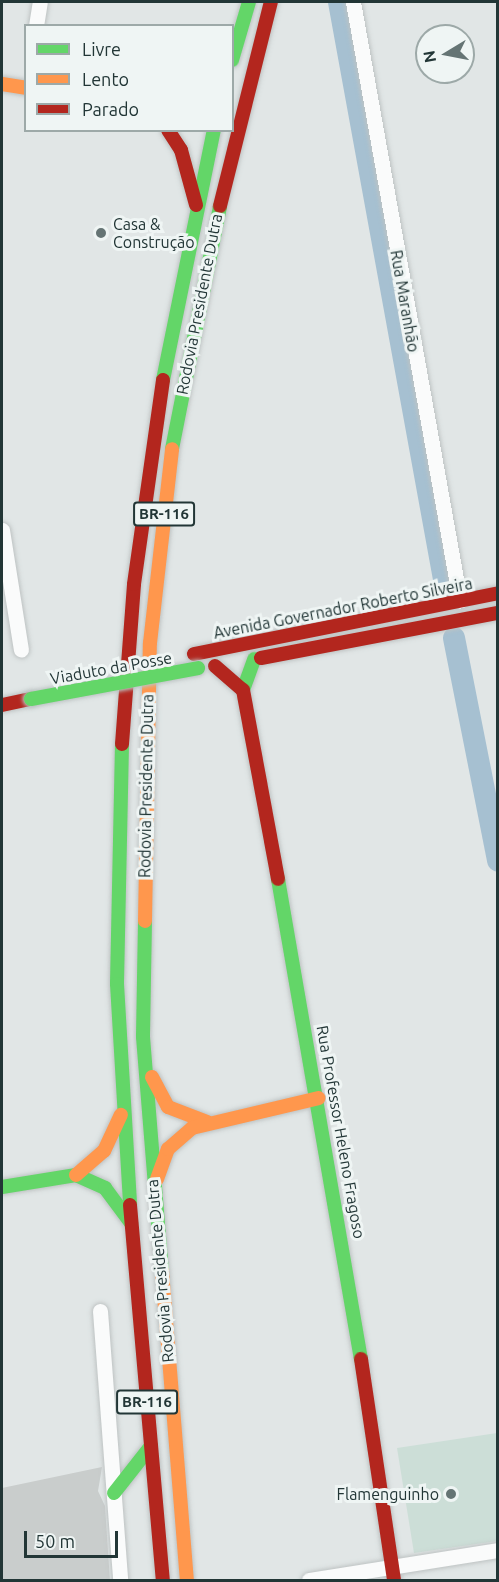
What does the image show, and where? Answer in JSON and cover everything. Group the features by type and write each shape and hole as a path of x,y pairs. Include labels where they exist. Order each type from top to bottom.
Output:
{"main road":[{"path":"234,52 249,2"},
{"name":"Rodovia Presidente Dutra","path":"187,1581 153,1200 143,1037 146,714 156,576 175,427 203,272 271,2"},
{"path":"2,84 24,86"},
{"path":"169,132 181,150 196,205"},
{"name":"Rodovia Presidente Dutra","path":"163,1581 122,1112 117,984 128,635 163,379 196,205 214,132"},
{"name":"Avenida Governador Roberto Silveira","path":"196,661 498,593"},
{"name":"Avenida Governador Roberto Silveira","path":"196,661 215,666 498,613"},
{"path":"215,666 243,690 254,659"},
{"name":"Viaduto da Posse","path":"2,688 196,661"},
{"name":"Viaduto da Posse","path":"2,705 196,661"},
{"name":"Rua Professor Heleno Fragoso","path":"243,690 319,1098 392,1573"},
{"path":"143,1037 162,1102 207,1122"},
{"path":"153,1200 168,1149 207,1122 319,1098"},
{"path":"2,1187 76,1175 110,1144 122,1112"},
{"path":"76,1175 105,1188 132,1224"},
{"path":"114,1493 151,1446"},
{"path":"147,1581 160,1540"}],"street":[{"path":"36,24 40,2"},
{"name":"Rua Maranhão","path":"352,2 460,601"},
{"path":"2,530 21,651"},
{"path":"100,1311 120,1581"},
{"path":"309,1581 392,1573 498,1550"}],"shaded area":[{"name":"Flamenguinho","path":"497,1433 497,1541 414,1553 397,1448"}],"building":[{"path":"102,1467 98,1491 105,1506 110,1581 2,1581 2,1488"}],"waterway":[{"path":"339,2 446,590"},
{"path":"454,638 498,861"}],"traffic: fast":[{"path":"234,53 249,2"},
{"path":"163,380 214,132"},
{"path":"172,449 220,206"},
{"path":"243,690 254,659"},
{"path":"31,699 198,668"},
{"path":"122,744 117,984 130,1205"},
{"path":"278,879 361,1359"},
{"path":"145,921 143,1037 162,1271"},
{"path":"2,1187 76,1175 105,1188 131,1223"},
{"path":"114,1493 151,1446"}],"traffic: slow":[{"path":"2,84 24,88"},
{"path":"145,921 150,643 172,449"},
{"path":"152,1077 168,1107 207,1122"},
{"path":"157,1179 168,1149 192,1128 319,1098"},
{"path":"76,1175 104,1151 121,1115"},
{"path":"162,1271 187,1580"}],"traffic: jam":[{"path":"220,206 271,2"},
{"path":"169,132 181,150 196,205"},
{"path":"122,744 134,584 163,380"},
{"path":"194,654 498,593"},
{"path":"261,658 498,613"},
{"path":"215,666 243,690 278,879"},
{"path":"2,705 31,699"},
{"path":"130,1205 163,1580"},
{"path":"361,1359 394,1580"}],"place":[{"name":"Casa & Construção","path":"101,233"},
{"name":"Flamenguinho","path":"451,1494"}]}
